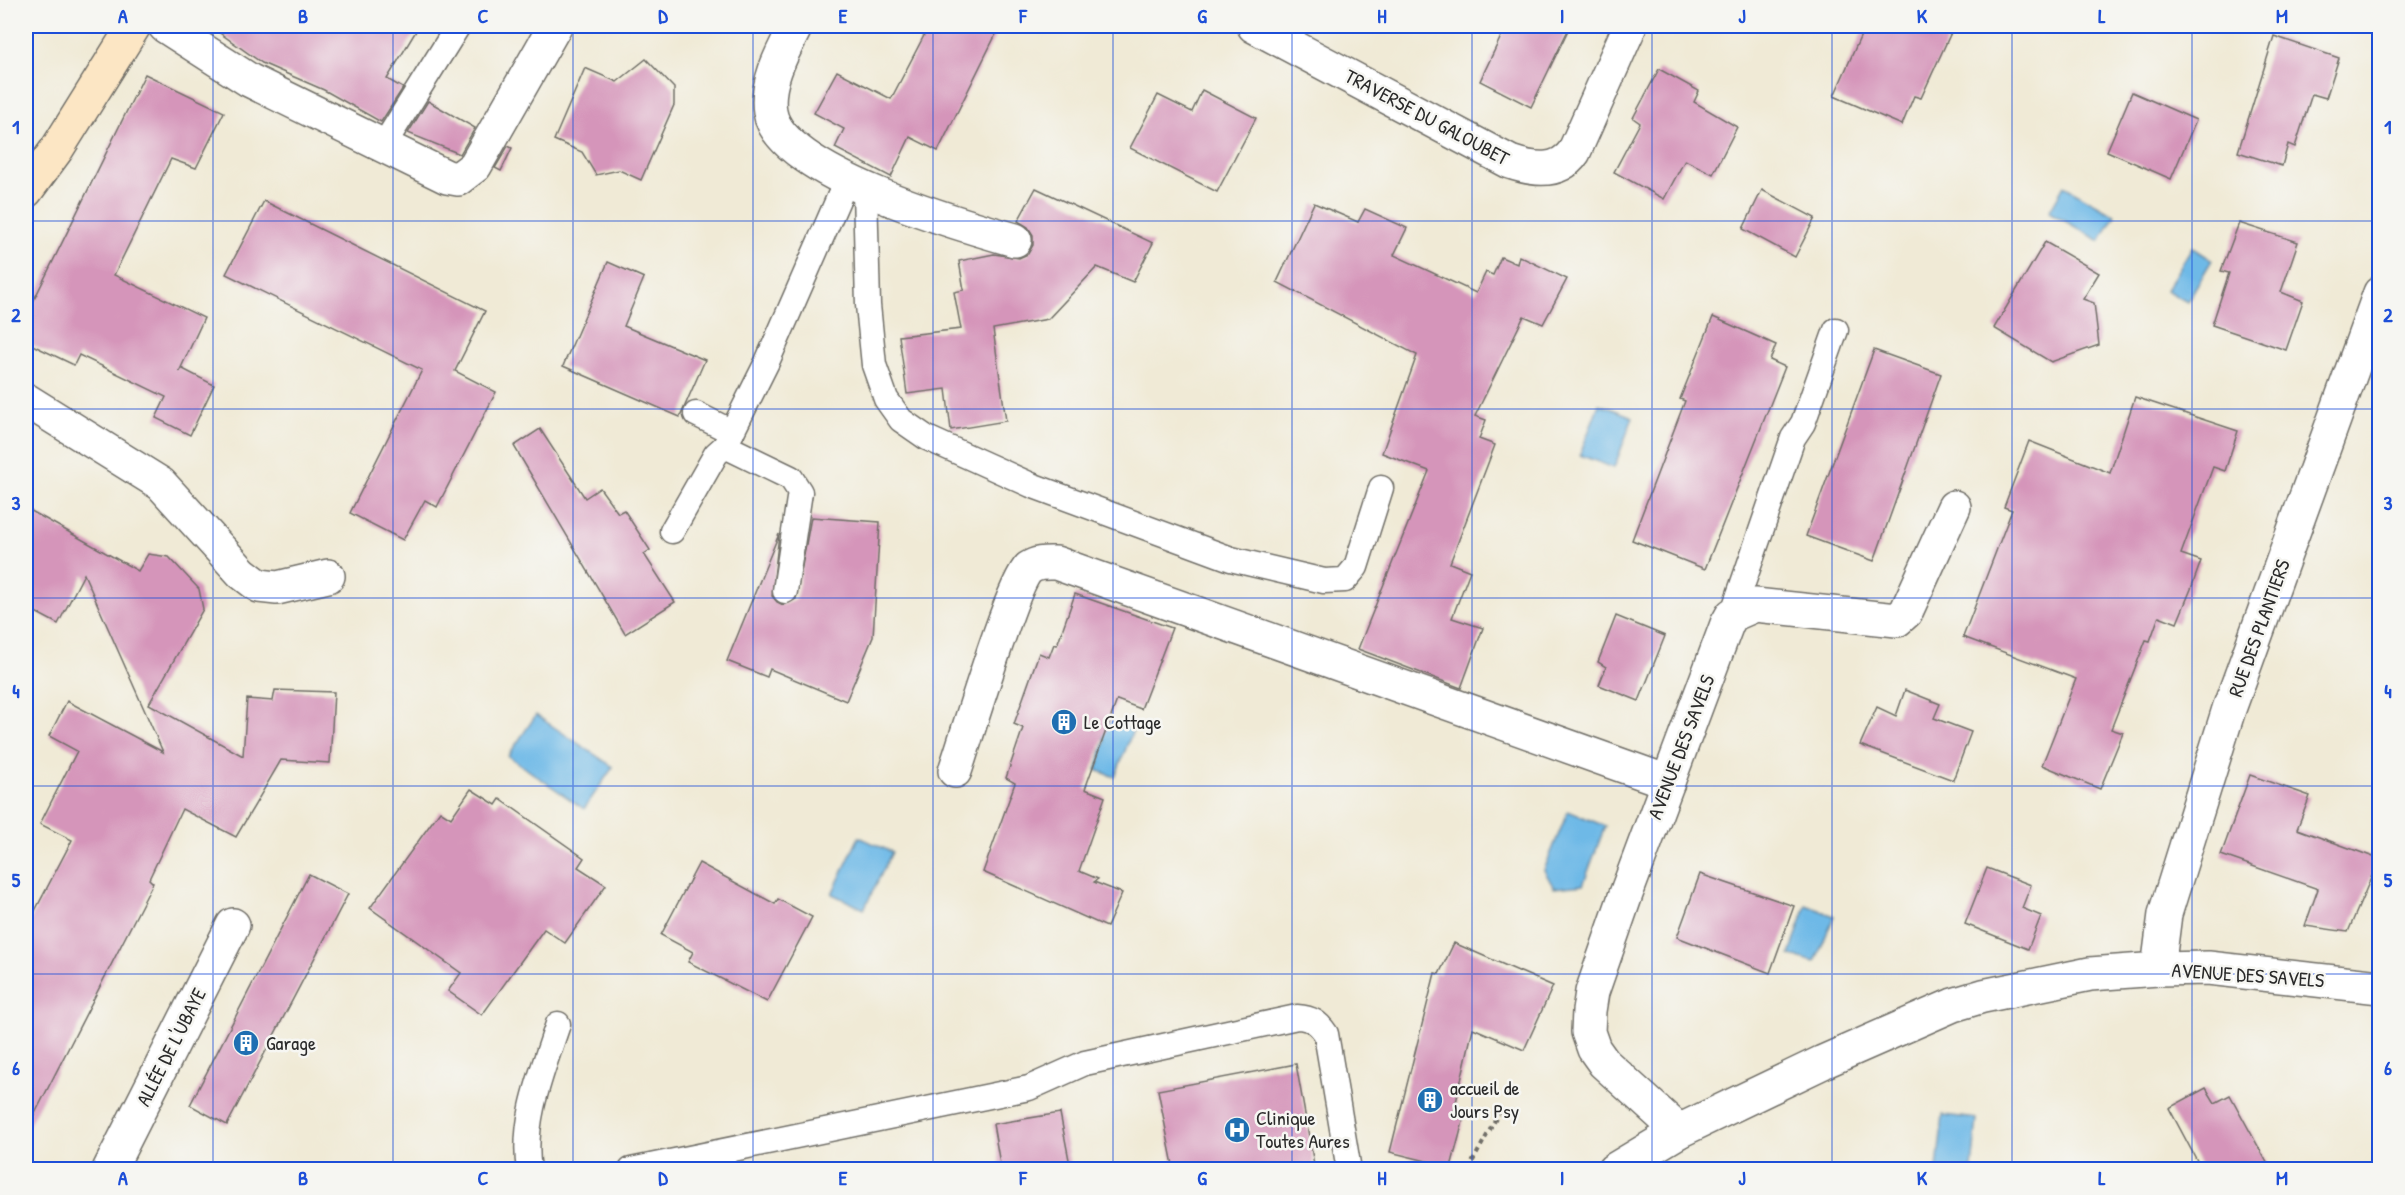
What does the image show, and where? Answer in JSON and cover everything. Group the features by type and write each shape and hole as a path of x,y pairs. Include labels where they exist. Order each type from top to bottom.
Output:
{"main road":[{"path":"26,191 57,149 134,26"}],"street":[{"path":"165,26 233,72 447,177 458,179 469,173 555,26"},
{"path":"796,26 770,83 770,114 775,127 788,142 856,184 924,214 1015,240"},
{"name":"TRAVERSE DU GALOUBET","path":"1254,26 1510,162 1527,168 1545,169 1567,162 1574,152 1630,26"},
{"name":"RUE DES PLANTIERS","path":"2158,969 2164,914 2229,710 2379,293"},
{"path":"26,400 161,484 242,573 259,586 277,588 328,576"},
{"path":"1732,615 1755,605 1897,620 1906,612 1954,507"},
{"path":"955,771 1012,603 1028,569 1040,562 1056,563 1668,782"},
{"name":"AVENUE DES SAVELS","path":"1679,1131 1604,1063 1594,1049 1588,1032 1592,992 1668,782 1732,615"},
{"name":"ALLÉE DE L'UBAYE","path":"110,1170 233,925"},
{"name":"AVENUE DES SAVELS","path":"1614,1170 1679,1131 1889,1031 1953,1005 2090,974 2158,969 2208,968 2379,987"}],"lane":[{"path":"383,146 458,26"},
{"path":"672,531 716,454 728,439 856,184"},
{"path":"856,184 874,365 886,399 901,420 927,438 1031,485 1231,559 1324,581 1345,580 1356,567 1381,488"},
{"path":"1732,615 1793,438 1803,423 1836,330"},
{"path":"696,414 728,439 791,478 798,485 800,492 785,591"},
{"path":"631,1170 1029,1088 1085,1063 1297,1017 1310,1018 1319,1024 1326,1034 1349,1170"},
{"path":"529,1170 527,1136 558,1024"}],"path":[{"path":"1468,1170 1499,1113"}],"water":[{"path":"2064,186 2115,215 2100,241 2049,212"},
{"path":"2192,247 2212,260 2187,302 2166,290"},
{"path":"1599,404 1633,417 1614,468 1580,455"},
{"path":"536,715 613,767 584,809 508,756"},
{"path":"1105,720 1133,730 1115,777 1096,770 1105,741 1102,735"},
{"path":"1568,811 1605,826 1583,885 1554,888 1544,870"},
{"path":"859,837 892,852 864,909 832,894"},
{"path":"1806,905 1834,916 1815,962 1790,955"},
{"path":"1943,1115 1977,1119 1972,1169 1937,1169"}],"building":[{"path":"210,26 419,26 387,79 403,88 381,122 324,90 262,63"},
{"path":"929,26 1000,26 938,151 910,137 891,177 835,148 844,129 814,113 837,71 891,99"},
{"path":"1506,26 1570,26 1531,107 1480,81"},
{"path":"1865,26 1954,26 1921,98 1914,96 1902,125 1834,96"},
{"path":"2274,36 2339,58 2326,98 2312,94 2295,147 2288,144 2282,166 2238,152"},
{"path":"646,59 674,88 674,105 641,180 619,170 596,175 582,152 554,140 585,68 617,82"},
{"path":"1659,69 1699,91 1694,102 1737,127 1713,174 1685,160 1664,199 1614,172 1640,123 1633,118"},
{"path":"145,74 224,112 196,168 171,159 114,275 204,318 179,372 181,368 214,385 190,435 156,418 166,397 79,355 74,365 26,342 26,316"},
{"path":"1202,90 1256,118 1217,192 1130,148 1158,95 1192,112"},
{"path":"2132,92 2196,120 2171,179 2107,151"},
{"path":"428,101 475,128 460,154 408,133"},
{"path":"508,146 512,148 501,171 495,168"},
{"path":"1036,188 1153,243 1133,282 1097,267 1048,319 993,329 1006,421 951,430 946,389 907,394 899,336 961,329 954,292 964,290 959,261 994,254 1019,258 1028,254 1033,245 1033,235 1028,227 1018,221"},
{"path":"1762,190 1815,218 1795,257 1743,229"},
{"path":"264,201 485,311 455,371 496,392 437,507 425,500 403,540 350,513 422,370 226,274"},
{"path":"1314,203 1358,222 1365,209 1407,228 1394,255 1476,293 1486,272 1493,275 1501,257 1517,264 1519,256 1567,279 1543,324 1524,316 1475,416 1486,420 1479,439 1495,445 1450,563 1470,571 1452,618 1483,628 1461,688 1358,649 1429,471 1382,453 1417,355 1277,282"},
{"path":"2239,223 2298,242 2281,292 2303,301 2286,350 2212,325 2229,273 2221,271"},
{"path":"2045,242 2099,273 2083,299 2094,303 2099,345 2051,362 1994,328"},
{"path":"608,262 644,278 624,326 705,360 680,417 563,366"},
{"path":"1713,317 1776,345 1770,360 1785,367 1705,569 1632,540 1685,401 1680,399"},
{"path":"1874,350 1941,374 1874,561 1806,536"},
{"path":"2135,397 2238,431 2225,471 2213,467 2181,554 2201,561 2191,589 2177,623 2159,616 2150,641 2146,640 2111,729 2123,733 2100,789 2042,765 2076,679 1963,637 2012,510 2004,507 2029,441 2110,473"},
{"path":"540,429 585,498 600,488 618,513 624,510 650,550 644,554 675,602 625,634 514,446"},
{"path":"26,508 138,571 148,554 169,557 199,589 203,609 149,704 243,756 247,699 273,701 275,690 334,692 330,763 281,760 236,837 182,809 149,879 153,883 26,1131 26,928 72,840 40,824 77,751 49,736 67,701 163,752 84,574 58,624 26,607"},
{"path":"811,517 880,522 873,637 846,701 770,669 767,677 727,661 779,534 772,596 783,605 796,599"},
{"name":"Le Cottage","path":"1075,594 1172,628 1141,709 1117,700 1085,789 1105,797 1079,871 1098,879 1094,882 1122,893 1107,927 983,872 1015,783 1006,778 1023,728 1014,724 1039,653 1049,657 1054,644 1057,645"},
{"path":"1616,616 1665,636 1639,701 1599,685 1606,667 1598,662"},
{"path":"1905,690 1940,704 1934,718 1971,732 1953,780 1860,745 1877,707 1896,716"},
{"path":"2250,775 2310,796 2297,829 2379,859 2348,932 2305,926 2318,889 2221,855"},
{"path":"471,789 496,805 500,799 584,858 578,867 606,885 565,943 544,929 482,1015 448,991 461,973 370,908 440,811 451,818"},
{"path":"699,863 775,904 778,899 812,917 767,1002 688,962 693,952 661,935"},
{"path":"1987,868 2031,885 2022,908 2041,916 2028,949 1965,924"},
{"name":"Garage","path":"309,874 348,894 227,1125 190,1105"},
{"path":"1700,874 1794,906 1770,973 1677,937"},
{"path":"1454,943 1553,986 1524,1050 1473,1028 1454,1111 1465,1114 1451,1167 1390,1152 1435,973 1439,974"},
{"name":"Clinique Toutes Aures","path":"1296,1064 1315,1170 1174,1170 1158,1090"},
{"path":"2206,1088 2215,1103 2230,1095 2271,1170 2202,1170 2169,1108"},
{"path":"1060,1113 1071,1170 1001,1170 993,1124"}],"place":[{"name":"Le Cottage","path":"1064,722"},
{"name":"Garage","path":"246,1043"},
{"name":"accueil de Jours Psy","path":"1430,1100"},
{"name":"Clinique Toutes Aures","path":"1237,1130"}]}
